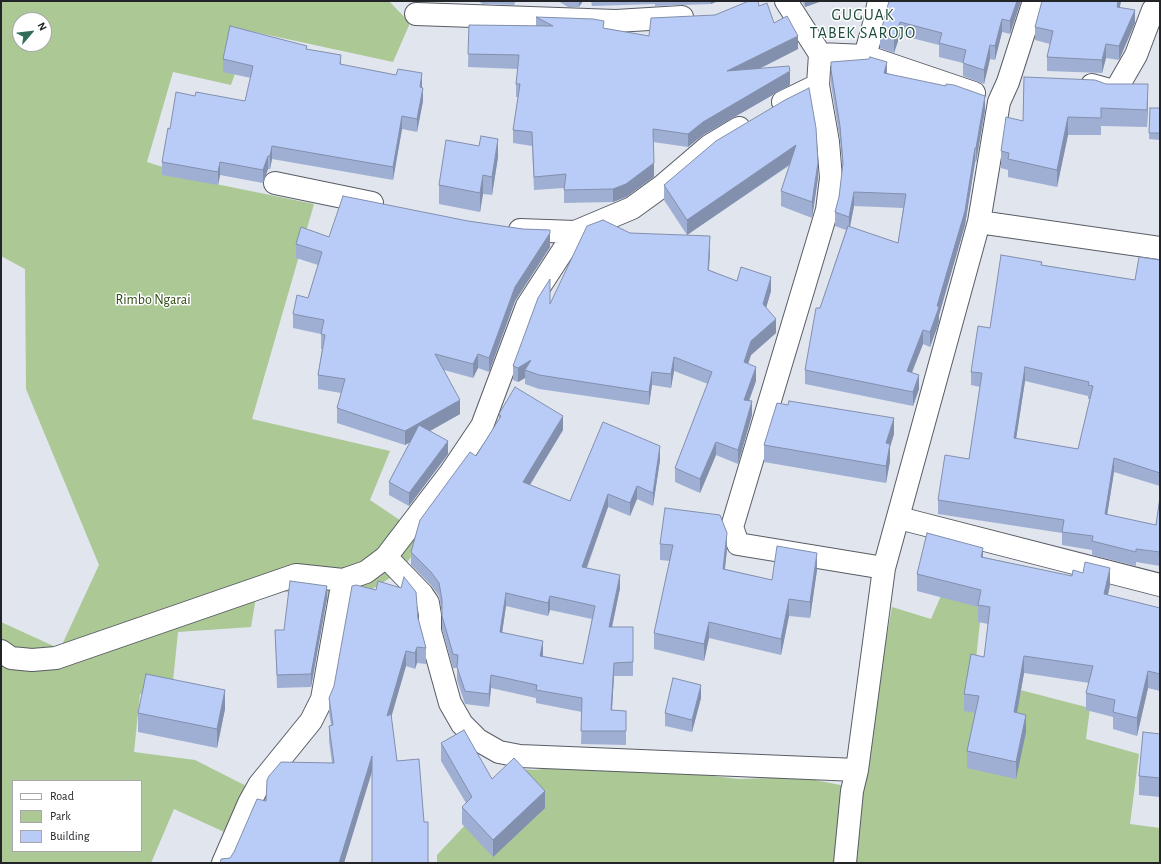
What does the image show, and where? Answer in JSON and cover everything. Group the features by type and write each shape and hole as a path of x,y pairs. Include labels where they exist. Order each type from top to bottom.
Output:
{"street":[{"path":"786,1 820,54 818,85 828,142 831,178 828,210 732,527 738,544 884,568"},
{"path":"865,56 879,1"},
{"path":"845,863 852,791 858,770 884,568 899,518 979,222 999,102 1008,82 1034,1"},
{"path":"1075,84 1098,85 1110,90 1117,88 1136,55 1153,10 1160,2"},
{"path":"416,14 616,21 699,16"},
{"path":"820,54 865,56 999,102"},
{"path":"1008,82 1030,83"},
{"path":"497,227 525,231 575,232 632,208 661,187 709,146 760,116 818,85"},
{"path":"275,183 392,207"},
{"path":"979,222 1160,248"},
{"path":"1,651 11,658 32,660 56,658 296,575 343,580 366,572 386,558 452,472 482,426 527,306 575,232"},
{"path":"899,518 1160,585"},
{"path":"386,558 422,594 428,603 430,631 450,703 462,724 478,740 499,752 520,756 858,770"},
{"path":"223,863 249,803 259,785 312,721 322,699 343,580"}],"green space":[{"name":"Rimbo Ngarai","path":"1,1 389,1 410,23 393,62 250,31 231,85 173,72 147,162 216,184 314,204 252,419 390,451 370,500 425,537 401,571 363,595 355,609 258,585 251,627 178,632 172,691 140,694 134,752 195,760 270,798 246,842 174,809 151,863 1,863 1,622 60,649 99,565 26,389 25,269 1,256"},
{"path":"943,591 982,603 974,678 1090,708 1086,739 1139,754 1130,824 1160,828 1160,863 437,863 437,855 518,769 535,770 565,766 695,774 739,779 799,777 856,788 867,744 892,607 931,619"}],"building":[{"path":"749,1 758,1 759,6 767,3 774,23 787,16 798,36 727,71 789,66 790,71 703,122 688,134 653,129 654,163 626,184 613,189 564,190 566,174 534,177 532,132 513,130 520,84 516,84 519,55 468,54 469,25 553,26 536,17 593,19 604,21 603,28 649,36 651,18 715,15"},
{"path":"889,1 1017,1 1010,21 1002,19 995,46 990,45 984,70 963,63 966,50 939,43 942,33 900,22 894,39 880,35"},
{"path":"1042,1 1118,1 1117,7 1135,10 1119,46 1106,44 1102,60 1047,57 1053,31 1035,27"},
{"path":"230,26 307,46 306,49 341,55 340,64 396,75 398,69 422,73 420,87 423,88 417,119 402,116 393,167 272,146 270,156 268,156 263,170 220,162 218,172 162,162 168,128 170,129 176,92 195,96 196,92 245,101 253,66 223,59"},
{"path":"870,57 887,62 884,73 946,86 946,84 954,85 985,96 965,211 937,306 939,306 938,310 930,332 923,330 907,371 919,375 913,392 805,370 816,308 820,308 848,226 898,243 906,194 854,192 849,217 835,212 839,197 843,163 840,126 831,62 869,59"},
{"path":"1024,77 1095,80 1106,84 1148,84 1147,110 1101,108 1101,118 1068,117 1057,170 1008,159 1009,153 1001,151 1006,117 1023,121"},
{"path":"809,88 816,128 818,163 812,202 781,191 796,145 687,220 664,185 716,141 785,100"},
{"path":"1150,108 1160,108 1160,133 1149,133"},
{"path":"481,136 498,139 492,177 483,175 480,193 439,185 446,140 479,146"},
{"path":"343,196 468,221 523,229 550,230 550,233 515,287 489,358 478,354 473,364 435,354 460,400 405,431 337,408 345,379 318,375 325,335 321,334 324,320 293,314 297,295 308,298 322,252 296,244 301,227 329,237"},
{"path":"603,220 630,233 710,236 708,270 737,281 741,267 771,277 763,304 776,319 751,341 744,362 756,367 744,400 752,401 738,450 716,442 700,479 675,468 712,372 674,357 671,374 652,372 649,392 539,375 525,370 531,360 518,368 513,366 538,298 550,279 550,304 587,226"},
{"path":"1001,255 1042,262 1041,265 1135,280 1139,257 1160,260 1160,473 1114,458 1105,514 1156,525 1160,497 1160,552 1136,549 1136,552 1092,541 1093,536 1062,532 1064,520 938,500 945,455 969,459 982,373 971,372 978,326 990,328","holes":["1025,367 1089,382 1088,385 1093,386 1078,449 1014,438"]},
{"path":"515,387 563,416 523,482 570,501 603,422 660,446 653,493 637,486 630,503 608,494 582,567 620,575 609,627 633,627 633,662 614,663 611,710 626,711 626,731 581,731 582,698 536,690 537,685 491,675 489,694 465,691 457,667 458,655 453,654 442,616 442,600 439,583 431,572 411,552 420,520 470,452 476,456 501,416 499,414","holes":["506,593 548,603 550,596 595,606 583,664 540,656 543,641 500,632"]},
{"path":"789,401 894,418 886,443 890,444 886,466 764,445 777,403 788,405"},
{"path":"419,425 448,441 409,493 389,482"},
{"path":"665,508 720,515 727,533 723,569 772,580 777,546 817,553 810,602 789,599 781,639 709,622 704,644 654,633 673,545 660,544"},
{"path":"927,533 983,548 981,557 1072,576 1073,570 1083,573 1085,562 1110,568 1104,594 1160,608 1160,674 1148,671 1137,718 1113,712 1115,700 1086,693 1093,666 1024,656 1014,712 1026,715 1016,762 967,751 979,696 964,694 971,654 984,657 990,607 978,605 981,590 917,574"},
{"path":"404,577 416,592 418,618 426,648 417,647 415,653 406,651 387,716 391,714 397,761 419,759 424,822 428,822 428,863 372,863 372,756 339,863 220,863 221,859 230,858 234,852 257,799 266,801 267,780 281,762 334,763 329,726 333,725 329,698 334,686 352,586 356,585 376,590 378,581 401,588"},
{"path":"290,581 327,586 311,674 277,675 275,630 284,630"},
{"path":"146,674 225,690 217,729 138,713"},
{"path":"673,678 701,685 692,720 665,713"},
{"path":"464,730 492,779 514,758 545,791 493,840 462,807 472,797 441,743"},
{"path":"1143,732 1160,734 1160,778 1139,776"}],"district":[{"name":"GUGUAK TABEK SAROJO","path":"863,24"}]}
